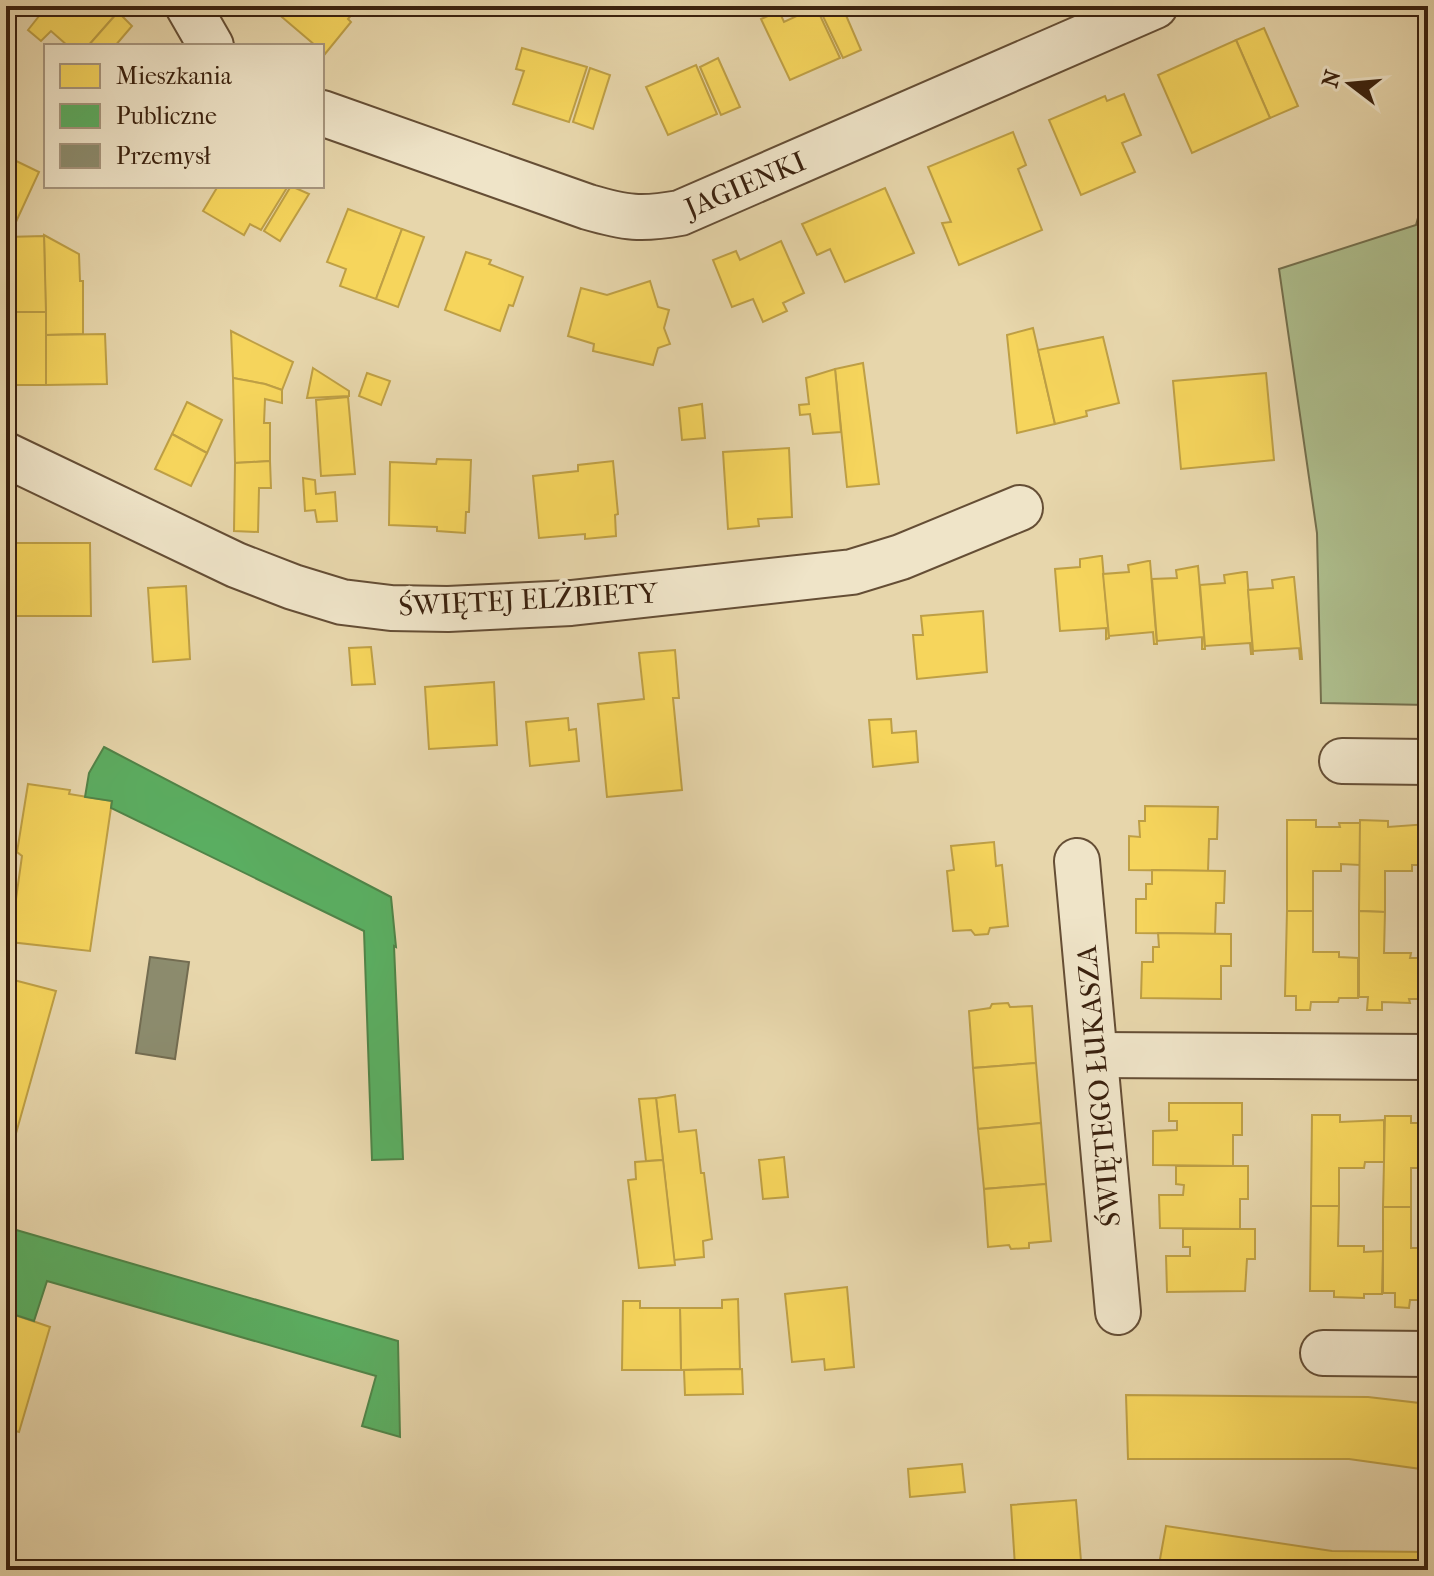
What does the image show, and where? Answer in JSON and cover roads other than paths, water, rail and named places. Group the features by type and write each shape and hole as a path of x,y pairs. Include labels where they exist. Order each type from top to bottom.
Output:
{"street":[{"path":"188,6 210,44"},
{"name":"JAGIENKI","path":"324,114 588,207 623,218 648,218 680,213 1155,6"},
{"name":"ŚWIĘTEJ ELŻBIETY","path":"6,455 264,576 342,602 391,608 448,609 571,603 852,572 901,557 1020,508"},
{"path":"1342,761 1428,762"},
{"name":"ŚWIĘTEGO ŁUKASZA","path":"1077,861 1118,1312"},
{"path":"1095,1055 1428,1057"},
{"path":"1323,1353 1428,1354"}]}
